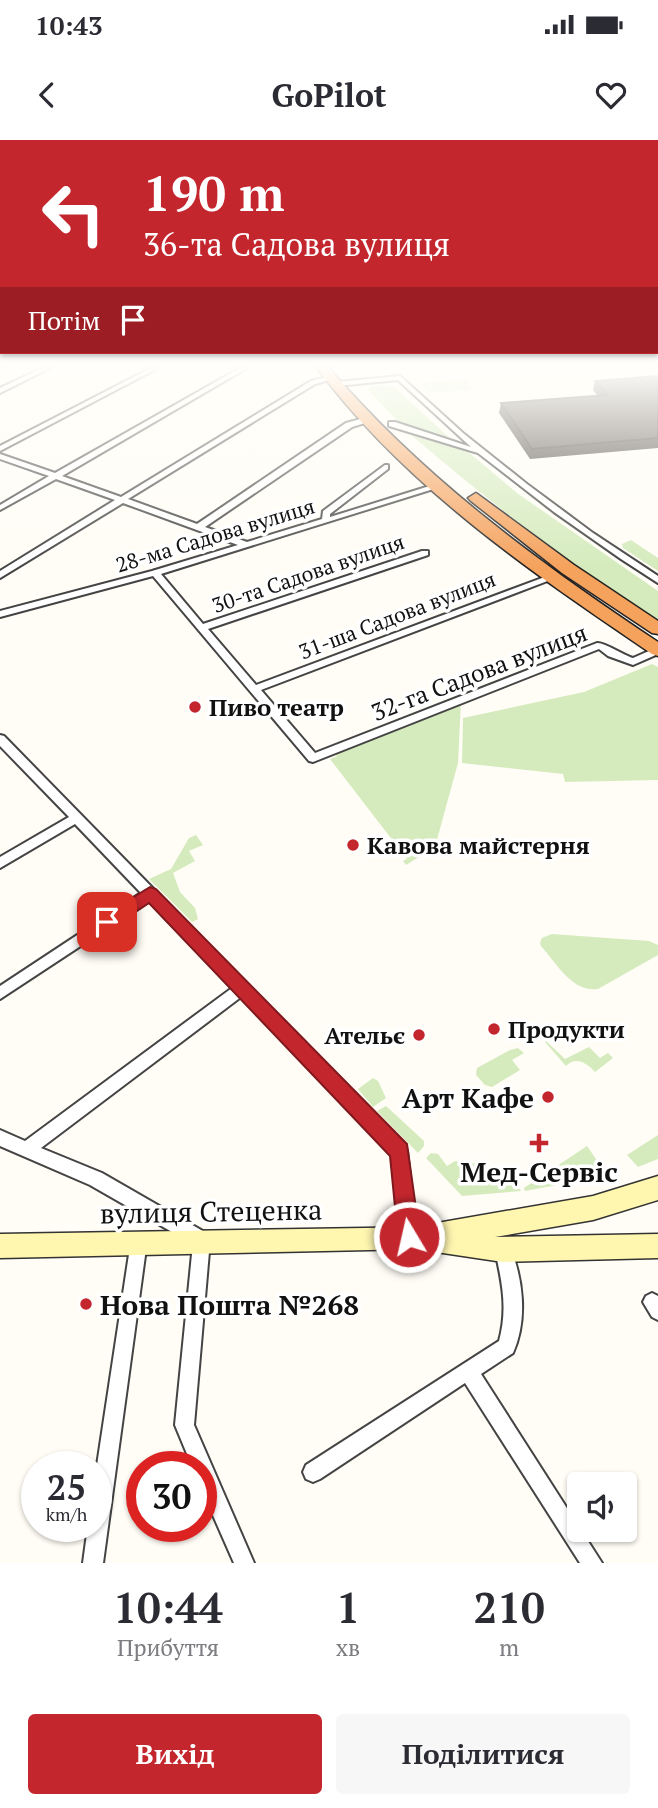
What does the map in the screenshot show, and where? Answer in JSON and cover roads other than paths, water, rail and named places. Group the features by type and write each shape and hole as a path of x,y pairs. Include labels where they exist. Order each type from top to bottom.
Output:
{"highway":[{"path":"384,434 439,486 553,577 658,650"},
{"path":"404,434 462,487 568,569 658,629"}],"main road":[{"name":"вулиця Стеценка","path":"0,1246 416,1237 593,1208 658,1188"},
{"name":"вулиця Стеценка","path":"416,1237 503,1250 658,1247"}],"street":[{"path":"0,449 28,434"},
{"path":"0,508 129,434"},
{"path":"0,575 229,434"},
{"path":"199,527 335,434"},
{"path":"429,434 480,452"},
{"path":"461,434 480,452 587,533 658,580"},
{"path":"0,456 244,544"},
{"path":"326,520 326,513 385,467"},
{"name":"28-ма Садова вулиця","path":"0,614 155,573 439,486"},
{"name":"30-та Садова вулиця","path":"203,627 425,553"},
{"path":"155,573 255,689"},
{"name":"31-ша Садова вулиця","path":"255,689 553,577"},
{"name":"32-га Садова вулиця","path":"255,689 313,758 600,645 612,654 633,662 658,650"},
{"path":"0,739 5,753 77,818 399,1151 416,1237"},
{"path":"0,863 77,818"},
{"path":"0,993 150,894"},
{"path":"27,1149 242,988"},
{"path":"0,1138 96,1179 202,1240 184,1425 244,1563"},
{"path":"93,1563 139,1241"},
{"path":"313,1472 507,1347 515,1321 516,1305 503,1250"},
{"path":"468,1371 592,1563"}],"place":[{"name":"Пиво театр","path":"195,707"},
{"name":"Кавова майстерня","path":"353,845"},
{"name":"Продукти","path":"494,1029"},
{"name":"Ательє","path":"419,1035"},
{"name":"Арт Кафе","path":"548,1097"},
{"name":"Мед-Сервіс","path":"539,1143"},
{"name":"Нова Пошта №268","path":"86,1304"}]}
